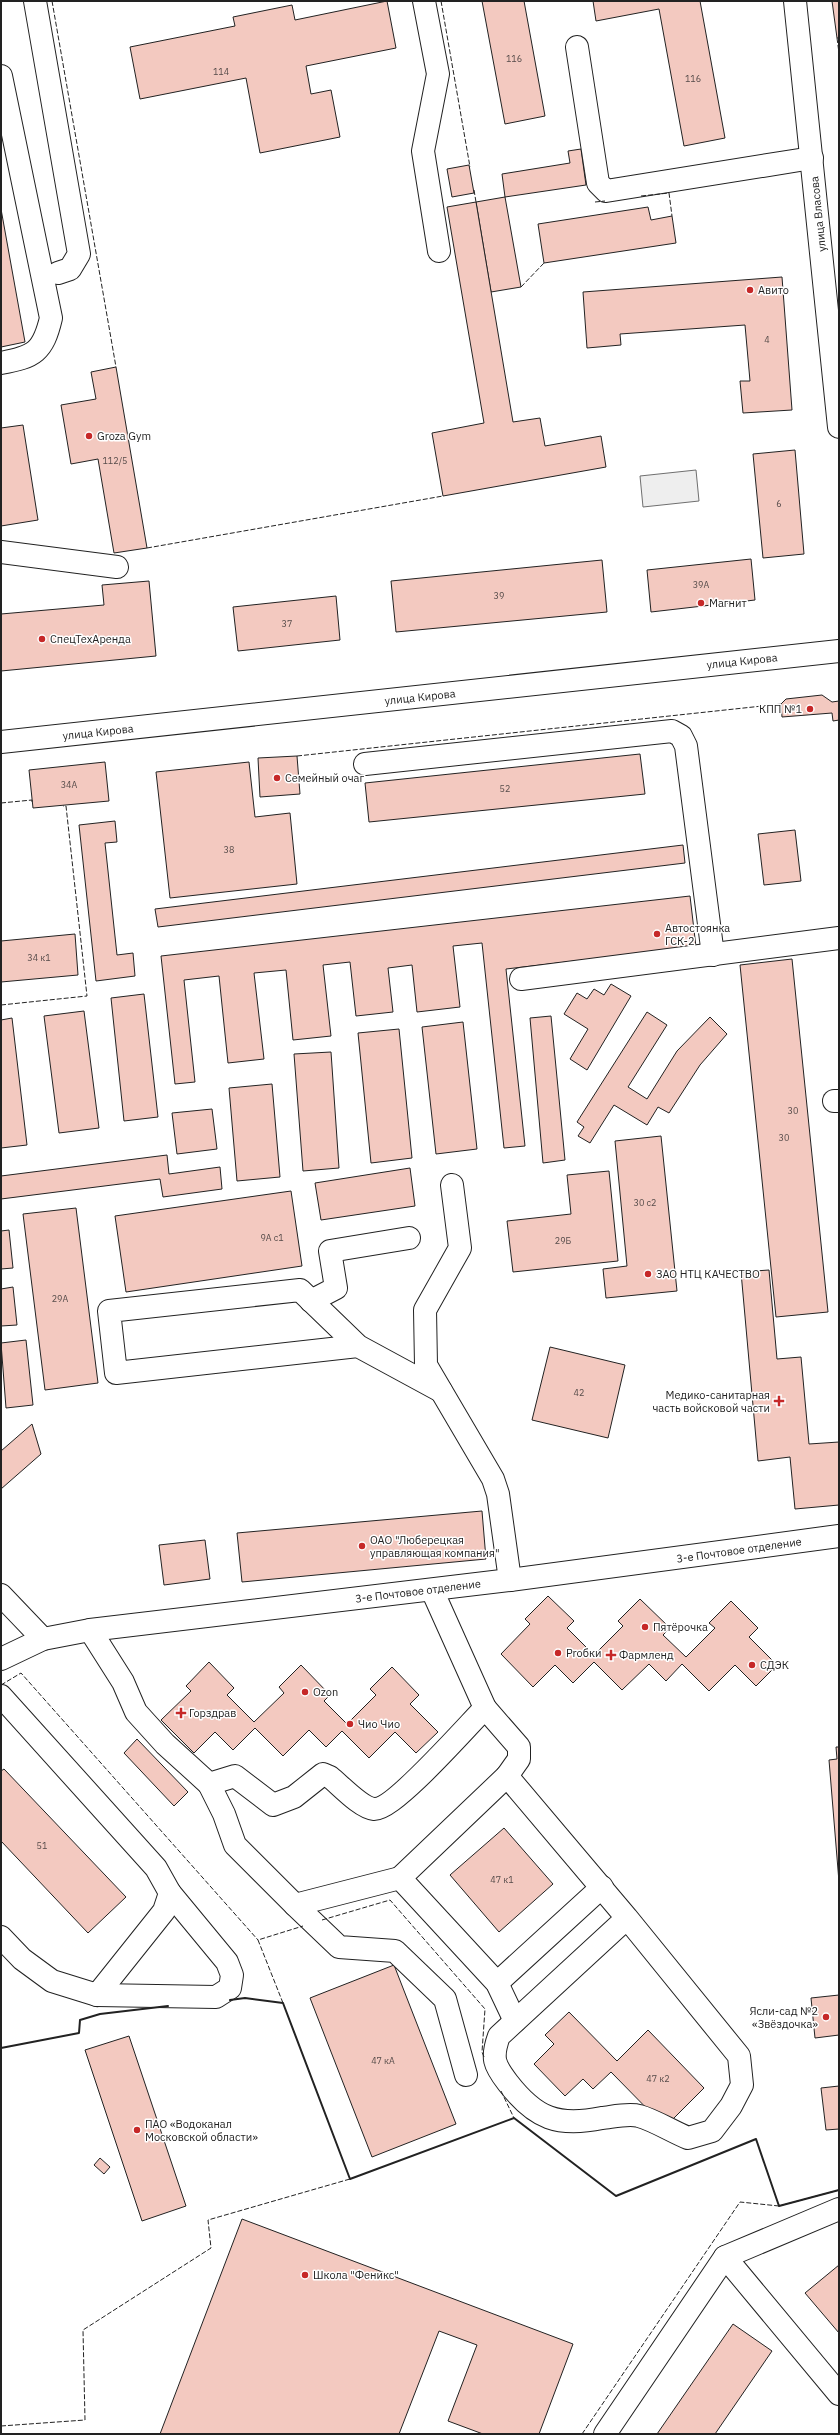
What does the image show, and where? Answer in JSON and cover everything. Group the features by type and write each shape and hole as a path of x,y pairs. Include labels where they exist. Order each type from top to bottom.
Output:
{"street":[{"path":"35,1 79,254 70,269 58,273"},
{"path":"424,1 438,74 423,151 439,251"},
{"name":"улица Власова","path":"795,1 839,427"},
{"path":"577,47 598,183 606,191 812,158"},
{"path":"1,76 51,318 46,340 28,358 1,363"},
{"path":"1,552 117,567"},
{"name":"улица Кирова","path":"1,742 839,651"},
{"path":"365,764 672,731 681,736 686,746 713,955"},
{"path":"520,979 839,938"},
{"path":"452,1185 460,1248 425,1310 426,1365 493,1479 498,1494 510,1580"},
{"path":"311,1300 336,1288 330,1251 409,1238"},
{"path":"358,1346 116,1373 109,1311 300,1290 358,1346 441,1391"},
{"name":"3-е Почтовое отделение","path":"1,1659 43,1639 90,1630 432,1590 839,1536"},
{"path":"295,1905 400,1878 507,1776 519,1759 519,1747 485,1708 432,1590"},
{"path":"1,1595 43,1639"},
{"path":"90,1630 123,1682 136,1712 165,1744 209,1784 224,1814 235,1844 339,1947 396,1951 444,1999 466,2074"},
{"path":"1,1696 156,1868 170,1893 227,1962 232,1975 230,1988 216,1996 97,1995 52,1981 22,1959 1,1937"},
{"path":"209,1784 235,1776 273,1805 294,1798 323,1774 330,1777 366,1807 376,1809 387,1804 423,1773 485,1708"},
{"path":"507,1776 602,1887 739,2056 742,2085 731,2106 712,2131 688,2138 638,2115 611,2117 581,2122 552,2120 523,2102 496,2068 493,2051 499,2036 627,1918"},
{"path":"400,1878 497,1983 515,2021"},
{"path":"497,1983 602,1887"},
{"path":"97,1995 164,1911 170,1893"},
{"path":"605,2434 725,2257 839,2209"},
{"path":"725,2257 839,2394"}],"shaded area":[{"path":"696,470 699,501 643,507 640,476"}],"building":[{"path":"387,1 396,48 306,66 311,94 331,90 340,137 260,153 246,78 140,99 130,47 235,26 233,17 292,5 295,20"},
{"path":"482,1 524,1 545,116 505,124"},
{"path":"593,1 700,1 725,138 684,146 659,9 596,21"},
{"path":"832,1 839,1 839,38 837,38"},
{"path":"581,149 586,185 505,197 502,174 570,163 568,151"},
{"path":"469,165 474,193 452,197 447,169"},
{"path":"505,197 521,287 491,292 476,202"},
{"path":"476,202 513,422 540,418 545,446 601,436 606,467 443,496 432,433 484,423 447,207"},
{"path":"648,207 651,220 672,216 676,243 544,263 538,224"},
{"path":"1,209 25,342 1,347"},
{"path":"782,277 792,410 743,413 740,381 750,381 745,325 620,334 621,345 587,348 583,292"},
{"path":"116,367 147,548 114,553 98,459 71,464 61,405 96,399 91,372"},
{"path":"23,425 38,520 1,526 1,428"},
{"path":"795,450 804,554 763,558 753,454"},
{"path":"751,559 755,600 651,612 647,570"},
{"path":"602,560 607,612 396,632 391,581"},
{"path":"149,581 156,656 1,671 1,614 104,605 102,585"},
{"path":"336,596 340,640 238,651 233,607"},
{"name":"КПП №1","path":"822,695 832,702 839,701 839,720 833,721 832,713 782,717 781,704 786,699"},
{"path":"640,754 645,794 369,822 365,783"},
{"path":"297,756 300,794 260,797 258,758"},
{"path":"105,762 109,801 33,808 29,770"},
{"path":"249,762 255,817 290,813 297,884 170,898 156,772"},
{"path":"115,821 117,842 105,843 117,955 133,953 135,976 96,981 79,825"},
{"path":"795,830 801,881 764,885 758,834"},
{"path":"683,845 685,863 158,927 155,909"},
{"path":"690,896 696,947 506,969 525,1146 504,1148 482,943 453,946 460,1007 417,1012 412,965 388,968 393,1012 356,1016 350,962 323,965 331,1036 293,1040 286,970 254,973 264,1059 228,1063 219,976 184,980 195,1082 175,1084 161,956"},
{"path":"75,934 78,975 1,982 1,941"},
{"path":"792,959 828,1312 776,1317 740,965"},
{"path":"611,984 631,996 587,1070 570,1059 588,1029 564,1014 577,993 587,999 594,989 604,995"},
{"path":"144,994 158,1117 124,1121 111,998"},
{"path":"84,1011 99,1128 59,1133 44,1016"},
{"path":"647,1012 667,1025 628,1087 647,1099 677,1051 710,1017 727,1034 700,1065 669,1113 658,1107 647,1125 614,1105 590,1143 578,1136 584,1127 577,1122"},
{"path":"551,1016 565,1160 543,1163 530,1018"},
{"path":"12,1018 27,1145 1,1148 1,1020"},
{"path":"463,1022 477,1149 436,1154 422,1027"},
{"path":"399,1029 412,1158 371,1163 358,1033"},
{"path":"331,1052 339,1168 303,1171 294,1054"},
{"path":"272,1084 280,1177 237,1181 229,1088"},
{"path":"212,1109 217,1149 177,1154 172,1113"},
{"path":"661,1136 677,1291 606,1298 603,1269 627,1266 615,1141"},
{"path":"167,1155 169,1174 220,1167 222,1189 163,1197 160,1179 1,1199 1,1176"},
{"path":"410,1168 415,1206 321,1220 315,1183"},
{"path":"609,1171 618,1261 513,1272 507,1221 571,1214 567,1175"},
{"path":"291,1191 302,1266 126,1292 115,1216"},
{"path":"76,1208 98,1383 45,1390 23,1214"},
{"path":"9,1230 13,1268 1,1269 1,1231"},
{"name":"Медико-санитарная часть войсковой части","path":"769,1270 777,1359 801,1357 809,1444 839,1442 839,1505 795,1509 790,1457 758,1461 741,1272"},
{"path":"13,1287 17,1325 1,1326 1,1289"},
{"path":"26,1340 33,1405 6,1408 1,1343"},
{"path":"550,1347 625,1365 608,1438 532,1420"},
{"path":"32,1424 41,1454 1,1489 1,1451"},
{"name":"ОАО \"Люберецкая управляющая компания\"","path":"482,1511 486,1559 242,1582 237,1533"},
{"path":"205,1540 210,1579 164,1585 159,1545"},
{"path":"548,1596 574,1621 567,1628 594,1655 623,1626 618,1621 640,1599 670,1628 663,1635 686,1657 715,1628 709,1623 731,1601 758,1628 749,1637 777,1665 756,1686 735,1665 709,1691 682,1664 666,1681 649,1664 622,1690 594,1662 573,1683 555,1665 533,1687 501,1654 530,1624 525,1619"},
{"path":"209,1662 234,1688 227,1695 254,1722 284,1693 279,1687 301,1665 330,1695 324,1701 347,1724 376,1695 370,1689 392,1667 419,1695 410,1704 438,1732 416,1753 395,1732 369,1758 342,1731 326,1747 309,1730 283,1756 255,1728 233,1750 215,1732 194,1753 161,1720 191,1691 186,1686"},
{"path":"137,1739 188,1792 174,1806 124,1753"},
{"path":"836,1747 839,1747 839,1882 829,1760 837,1759"},
{"path":"4,1769 126,1897 88,1933 1,1841 1,1771"},
{"path":"504,1828 553,1884 499,1932 450,1875"},
{"path":"394,1965 456,2124 372,2157 310,1998"},
{"name":"Ясли-сад №2 «Звёздочка»","path":"839,1995 839,2035 815,2038 811,1998"},
{"path":"569,2012 617,2061 648,2030 704,2088 665,2127 611,2072 593,2089 583,2079 565,2096 534,2064 554,2044 545,2035"},
{"path":"129,2036 186,2206 142,2221 85,2050"},
{"path":"839,2086 839,2129 826,2130 821,2088"},
{"path":"100,2158 110,2167 104,2174 94,2165"},
{"name":"Школа \"Феникс\"","path":"242,2219 573,2344 539,2434 483,2434 448,2421 477,2345 439,2331 399,2434 160,2434"},
{"path":"839,2265 839,2333 805,2293"},
{"path":"733,2324 772,2351 715,2434 657,2434"}],"fence":[{"path":"52,1 116,367"},
{"path":"441,1 470,167"},
{"path":"837,38 839,53"},
{"path":"474,190 476,202"},
{"path":"641,196 669,193 672,216"},
{"path":"595,202 605,201"},
{"path":"521,287 544,263"},
{"path":"147,548 443,496"},
{"path":"297,756 781,704"},
{"path":"1,803 32,800 32,803"},
{"path":"1,1005 87,996 66,806 63,806"},
{"path":"1,1685 21,1673 258,1940"},
{"path":"322,1920 390,1900 485,2009 482,2052 484,2057"},
{"path":"283,2003 258,1940 303,1926"},
{"path":"501,2091 514,2118"},
{"path":"1,2426 85,2420 83,2330 211,2248 208,2220 350,2179"},
{"path":"582,2434 740,2202 779,2206 839,2190"}],"wall":[{"path":"230,2000 245,1998 283,2003 350,2179 514,2118 616,2196 756,2139 779,2206 839,2190"},
{"path":"1,2048 79,2033 80,2020 100,2014 168,2006"}],"place":[{"name":"Авито","path":"750,290"},
{"name":"Groza Gym","path":"89,436"},
{"name":"Магнит","path":"701,603"},
{"name":"СпецТехАренда","path":"42,639"},
{"name":"КПП №1","path":"810,709"},
{"name":"Семейный очаг","path":"277,778"},
{"name":"Автостоянка ГСК-2","path":"657,934"},
{"name":"ЗАО НТЦ КАЧЕСТВО","path":"648,1274"},
{"name":"Медико-санитарная часть войсковой части","path":"779,1401"},
{"name":"ОАО \"Люберецкая управляющая компания\"","path":"362,1546"},
{"name":"Пятёрочка","path":"645,1627"},
{"name":"Proбки","path":"558,1653"},
{"name":"Фармленд","path":"611,1655"},
{"name":"СДЭК","path":"752,1665"},
{"name":"Ozon","path":"305,1692"},
{"name":"Горздрав","path":"181,1713"},
{"name":"Чио Чио","path":"350,1724"},
{"name":"Ясли-сад №2 «Звёздочка»","path":"826,2017"},
{"name":"ПАО «Водоканал Московской области»","path":"137,2130"},
{"name":"Школа \"Феникс\"","path":"305,2275"}]}
